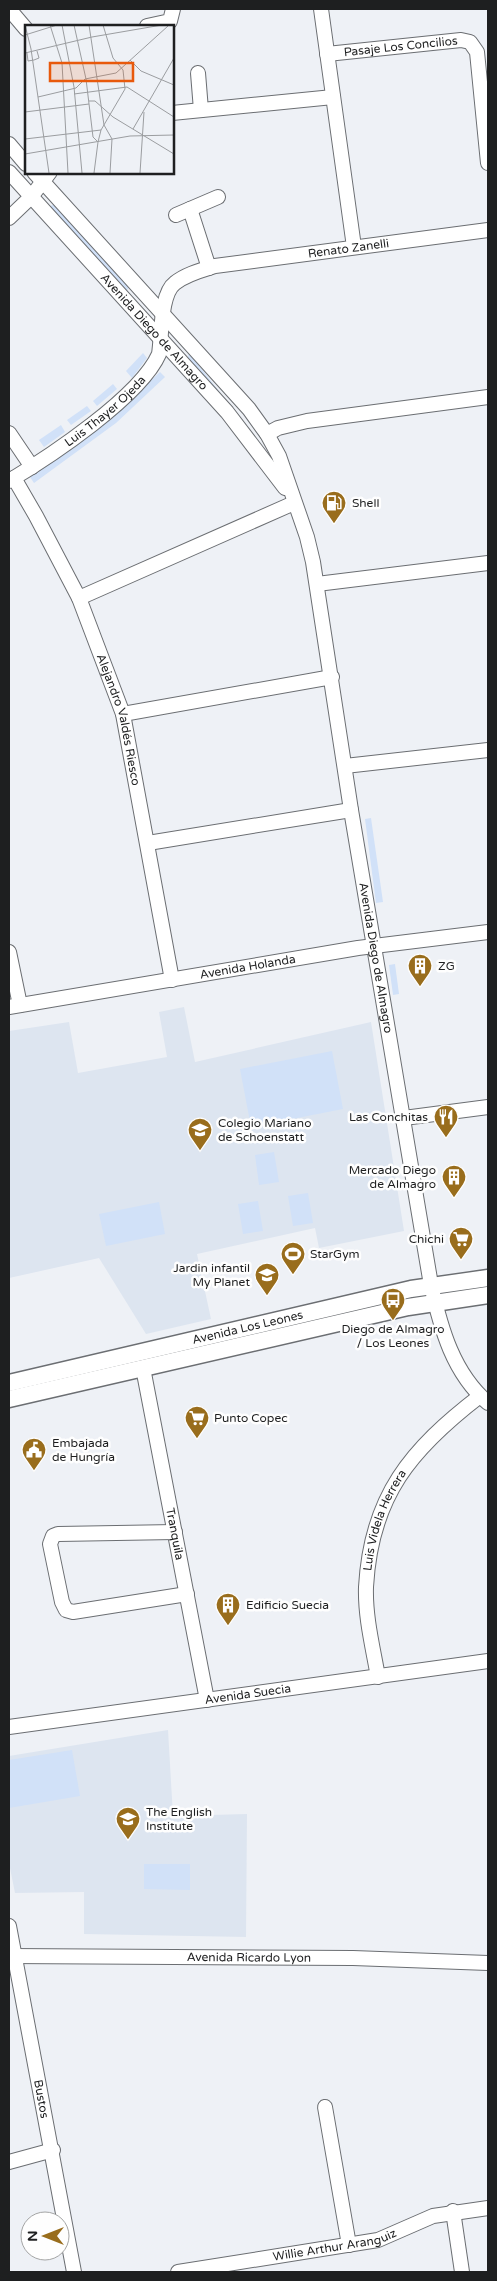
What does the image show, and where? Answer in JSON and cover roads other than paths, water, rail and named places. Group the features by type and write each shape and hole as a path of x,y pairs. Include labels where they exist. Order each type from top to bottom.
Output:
{"main road":[{"name":"Avenida Los Leones","path":"9,1383 431,1286 488,1278"},
{"name":"Avenida Los Leones","path":"9,1399 435,1302 488,1295"}],"street":[{"path":"9,9 25,28"},
{"path":"152,25 170,21 173,9"},
{"path":"321,9 354,247"},
{"name":"Pasaje Los Concilios","path":"327,54 461,40 470,42 477,52 488,163"},
{"path":"198,73 201,110"},
{"path":"174,113 334,97"},
{"path":"9,144 25,163"},
{"name":"Avenida Diego de Almagro","path":"9,172 162,338 227,412 293,501"},
{"path":"9,218 31,197 42,175"},
{"name":"Avenida Diego de Almagro","path":"42,175 249,409 267,434 279,456 307,538 317,584 351,810 431,1286 440,1326 451,1352 464,1376 484,1399"},
{"path":"176,215 218,198"},
{"path":"190,209 209,268"},
{"name":"Renato Zanelli","path":"171,287 183,278 209,268 488,230"},
{"path":"141,289 153,292 171,287"},
{"path":"164,314 166,297 171,287"},
{"name":"Luis Thayer Ojeda","path":"11,479 32,467 89,426 138,383 155,362 162,338 164,314"},
{"path":"267,434 278,428 307,421 488,397"},
{"path":"9,433 32,467"},
{"name":"Alejandro Valdés Riesco","path":"11,479 79,598 123,714 172,980"},
{"path":"79,598 293,501"},
{"path":"317,584 488,563"},
{"path":"123,714 332,677"},
{"path":"345,766 488,750"},
{"path":"148,843 351,810"},
{"name":"Avenida Holanda","path":"14,1006 374,946 488,932"},
{"path":"9,952 14,1006"},
{"path":"404,1118 488,1107"},
{"name":"Tranquila","path":"143,1368 208,1700"},
{"name":"Luis Videla Herrera","path":"378,1677 366,1588 373,1534 386,1500 405,1466 431,1437 484,1399"},
{"path":"175,1532 58,1534 53,1536 50,1544 62,1602 66,1610 73,1612 187,1594"},
{"name":"Avenida Suecia","path":"9,1728 488,1661"},
{"name":"Bustos","path":"9,1926 12,1955 52,2150 74,2272"},
{"name":"Avenida Ricardo Lyon","path":"12,1955 353,1958 488,1963"},
{"path":"325,2107 349,2245"},
{"path":"9,2162 52,2150"},
{"name":"Willie Arthur Aranguiz","path":"178,2272 389,2237 433,2216 453,2211 488,2208"},
{"path":"453,2211 462,2272"}],"place":[{"name":"Shell","path":"334,524"},
{"name":"ZG","path":"420,987"},
{"name":"Las Conchitas","path":"446,1138"},
{"name":"Colegio Mariano de Schoenstatt","path":"200,1151"},
{"name":"Mercado Diego de Almagro","path":"454,1198"},
{"name":"Chichi","path":"461,1260"},
{"name":"StarGym","path":"293,1275"},
{"name":"Jardin infantil My Planet","path":"267,1296"},
{"name":"Diego de Almagro / Los Leones","path":"393,1321"},
{"name":"Punto Copec","path":"197,1439"},
{"name":"Embajada de Hungría","path":"34,1471"},
{"name":"Edificio Suecia","path":"228,1626"},
{"name":"The English Institute","path":"128,1840"}]}
